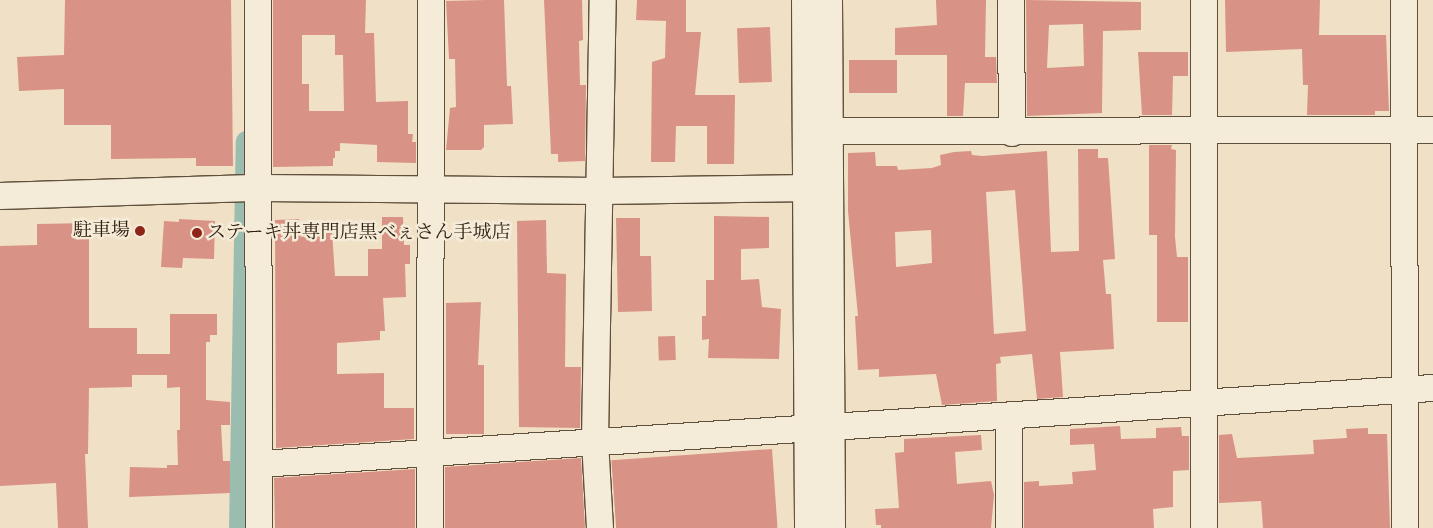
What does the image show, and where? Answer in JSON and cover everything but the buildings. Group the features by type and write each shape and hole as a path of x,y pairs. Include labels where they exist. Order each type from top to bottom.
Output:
{"street":[{"path":"258,0 260,188 259,528"},
{"path":"430,528 432,0"},
{"path":"600,528 595,440 603,0"},
{"path":"805,0 817,188 820,428 832,528"},
{"path":"817,188 829,131 829,0"},
{"path":"1011,0 1012,133"},
{"path":"1204,0 1204,528"},
{"path":"1404,0 1405,528"},
{"path":"829,131 1012,133 1433,130"},
{"path":"0,196 260,188 600,191 817,188"},
{"path":"260,464 595,440 820,428 1433,388"},
{"path":"1009,416 1009,528"},
{"path":"808,528 820,428"}],"waterway":[{"path":"239,528 246,141"}],"place":[{"name":"駐車場","path":"140,231"},
{"name":"ステーキ丼専門店黒べぇさん手城店","path":"197,233"}]}
